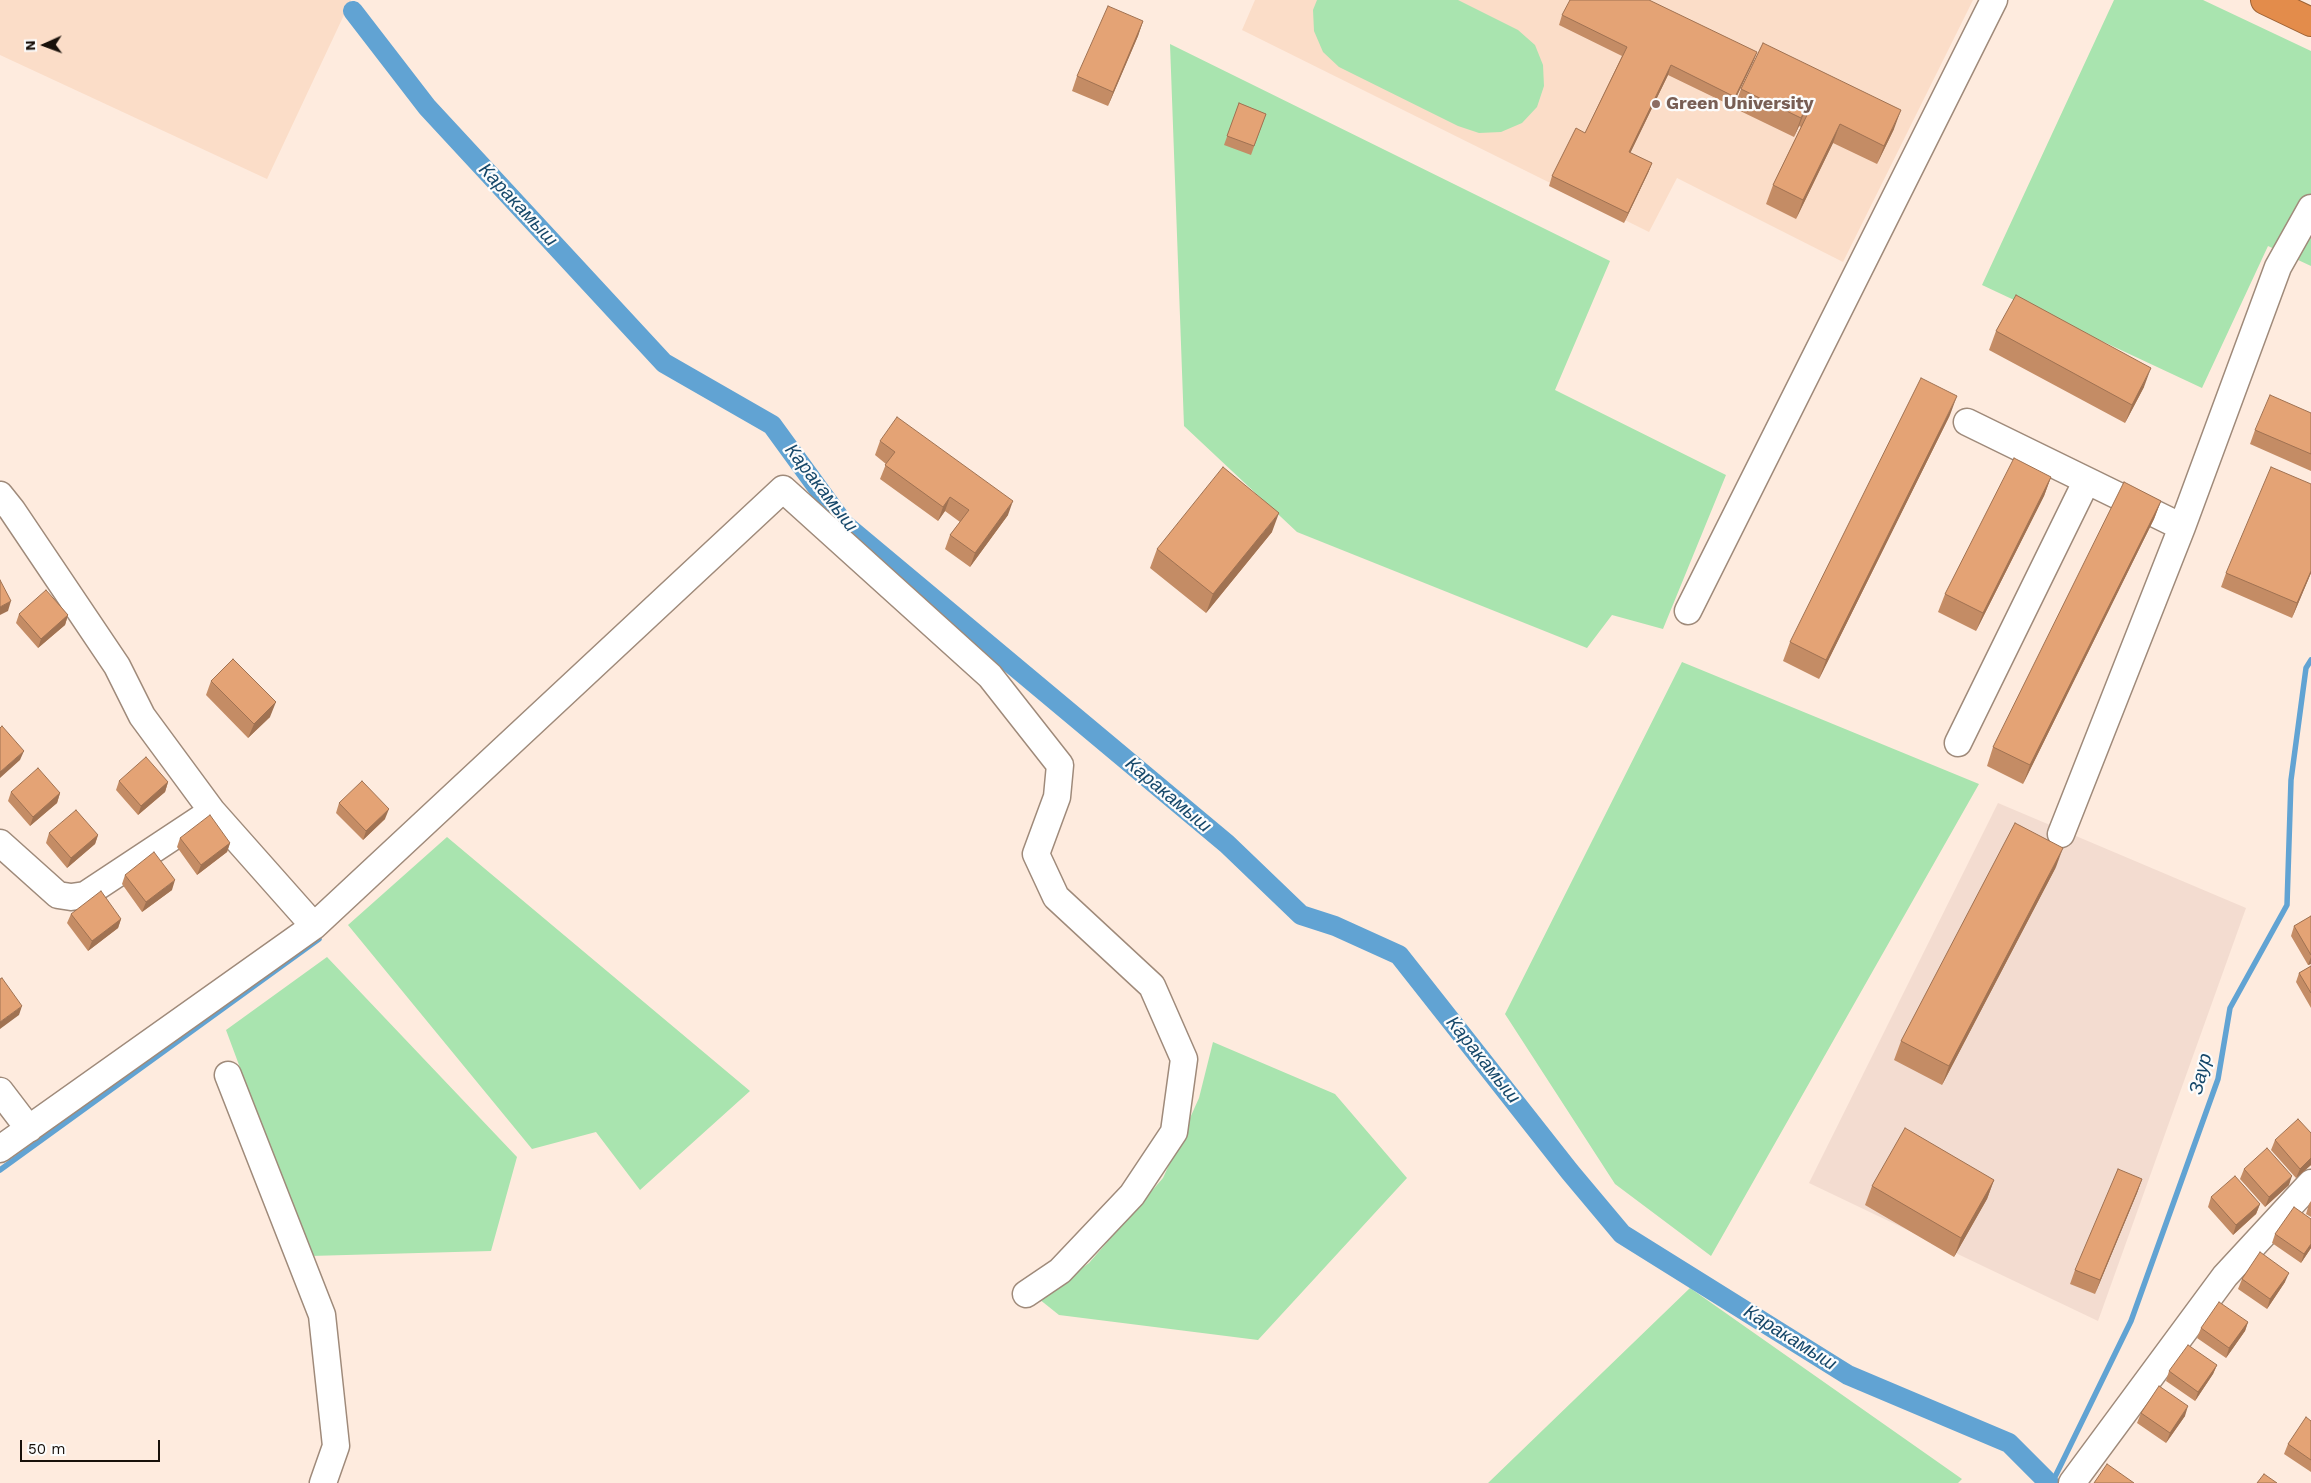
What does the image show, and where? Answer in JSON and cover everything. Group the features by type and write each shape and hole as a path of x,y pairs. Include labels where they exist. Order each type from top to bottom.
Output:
{"highway":[{"path":"2265,0 2311,22"}],"street":[{"path":"1688,610 1994,0"},
{"path":"2061,834 2182,527 2278,266 2311,208"},
{"path":"1967,422 2086,482 2182,527"},
{"path":"1958,743 2086,482"},
{"path":"0,1149 314,926 783,489 990,676 1060,765 1057,797 1036,854 1056,897 1152,986 1184,1059 1174,1132 1132,1195 1060,1272 1026,1294"},
{"path":"0,495 117,666 142,716 212,811 314,926"},
{"path":"0,843 58,895 85,895 212,811"},
{"path":"228,1075 322,1316 336,1446 323,1483"},
{"path":"0,1091 29,1129"},
{"path":"2072,1483 2225,1276 2311,1183"}],"shaded area":[{"path":"0,0 351,0 267,179 0,55"},
{"name":"Green University","path":"1255,0 1973,0 1843,262 1677,178 1649,232 1242,30"},
{"path":"1998,803 2246,908 2098,1321 1809,1183"}],"green space":[{"path":"1317,0 1458,0 1518,30 1535,45 1543,65 1544,86 1537,107 1522,123 1501,132 1479,133 1458,126 1339,67 1323,52 1314,31 1313,10"},
{"path":"2114,0 2203,0 2311,51 2311,266 2268,246 2202,388 1982,285"},
{"path":"1170,44 1610,261 1555,390 1726,475 1663,629 1612,615 1587,648 1297,532 1184,426"},
{"path":"1682,662 1979,784 1711,1256 1615,1184 1505,1014"},
{"path":"447,837 750,1091 640,1190 596,1132 532,1149 348,925"},
{"path":"327,957 517,1157 491,1251 310,1256 226,1030"},
{"path":"1213,1042 1335,1094 1407,1178 1258,1340 1059,1315 1039,1299 1089,1263 1163,1178 1199,1098"},
{"path":"1690,1288 1962,1479 1958,1483 1488,1483"}],"building":[{"path":"1570,0 1649,0 1757,52 1735,97 1671,65 1629,152 1652,163 1628,213 1552,176 1576,128 1585,133 1627,47 1562,15"},
{"path":"1108,6 1143,21 1113,92 1077,76"},
{"path":"1763,43 1901,110 1884,146 1840,124 1803,200 1773,185 1810,109 1806,108 1801,118 1741,89"},
{"path":"1239,103 1266,114 1254,146 1227,136"},
{"path":"2016,295 2151,368 2132,405 1996,331"},
{"path":"1921,378 1957,396 1826,660 1790,642"},
{"path":"2270,395 2311,413 2311,454 2255,430"},
{"path":"897,417 1013,501 975,553 950,535 969,510 950,497 943,507 885,465 895,452 880,441"},
{"path":"2014,458 2051,477 1983,613 1945,594"},
{"path":"1223,467 1279,513 1213,594 1157,549"},
{"path":"2271,467 2311,484 2311,571 2297,603 2226,573"},
{"path":"2124,482 2161,501 2030,765 1993,747"},
{"path":"0,580 11,601 0,607"},
{"path":"46,590 68,615 41,639 19,614"},
{"path":"233,659 276,702 254,724 211,681"},
{"path":"2,726 24,751 0,772 0,728"},
{"path":"146,757 168,782 141,806 119,781"},
{"path":"38,768 60,793 33,817 11,792"},
{"path":"362,781 389,809 366,831 339,803"},
{"path":"76,810 98,835 71,858 49,833"},
{"path":"210,815 230,843 201,865 180,838"},
{"path":"2015,823 2063,848 1949,1066 1901,1041"},
{"path":"154,852 175,880 146,902 125,875"},
{"path":"101,891 121,919 92,941 71,914"},
{"path":"2311,916 2311,955 2294,926"},
{"path":"2311,966 2311,993 2299,973"},
{"path":"2,978 22,1006 0,1022 0,979"},
{"path":"2298,1119 2311,1133 2311,1158 2300,1169 2275,1140"},
{"path":"1905,1128 1994,1180 1961,1238 1872,1186"},
{"path":"2267,1148 2292,1176 2269,1197 2244,1169"},
{"path":"2118,1169 2142,1179 2100,1280 2075,1270"},
{"path":"2235,1176 2260,1204 2236,1225 2211,1197"},
{"path":"2294,1207 2311,1219 2311,1244 2304,1254 2275,1234"},
{"path":"2260,1252 2289,1273 2270,1299 2242,1279"},
{"path":"2219,1302 2248,1322 2229,1348 2201,1328"},
{"path":"2188,1345 2217,1365 2198,1392 2169,1371"},
{"path":"2159,1386 2188,1406 2170,1433 2141,1413"},
{"path":"2306,1417 2311,1421 2311,1460 2288,1444"},
{"path":"2107,1464 2134,1483 2094,1483"},
{"path":"2264,1474 2277,1483 2257,1483"}],"waterway":[{"name":"Каракамыш","path":"353,11 427,107 664,363 772,425 844,524 1227,844 1301,915 1335,926 1399,955 1570,1172 1622,1234 1848,1375 2009,1443 2049,1483"},
{"name":"Заур","path":"2052,1483 2131,1321 2218,1079 2230,1008 2287,905 2291,780 2306,668 2311,660"},
{"path":"0,1170 319,939"}],"place":[{"name":"Green University","path":"1656,104"}]}
